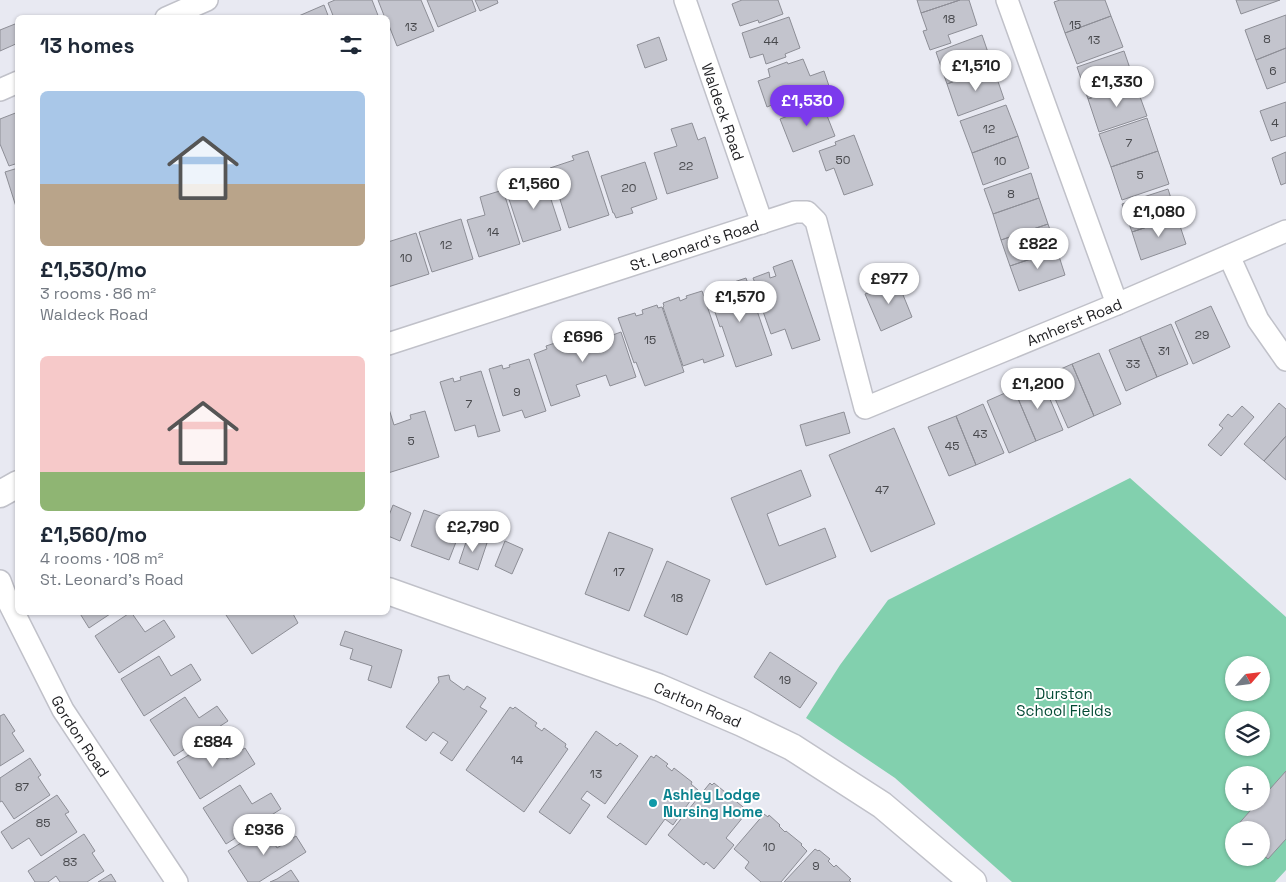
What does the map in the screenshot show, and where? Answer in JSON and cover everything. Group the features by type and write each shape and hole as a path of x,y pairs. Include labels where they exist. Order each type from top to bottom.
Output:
{"street":[{"path":"173,15 207,0"},
{"name":"Waldeck Road","path":"684,0 762,223"},
{"path":"1008,0 1117,304"},
{"path":"0,90 15,83"},
{"name":"St. Leonard's Road","path":"390,343 795,212 807,212 816,221 865,408"},
{"name":"Amherst Road","path":"865,408 1117,304 1286,231"},
{"path":"1229,256 1258,320 1286,360"},
{"path":"0,494 15,486"},
{"name":"Gordon Road","path":"0,581 15,615"},
{"name":"Carlton Road","path":"390,592 658,687 792,747 882,805 973,882"},
{"name":"Gordon Road","path":"15,615 63,710 177,882"}],"green space":[{"name":"Durston School Fields","path":"1130,478 1286,617 1286,870 1275,882 1012,882 895,778 806,718 840,665 888,600"}],"building":[{"path":"335,0 372,0 378,15 333,15 328,3"},
{"path":"378,0 421,0 434,31 397,46 390,28 390,15 384,15"},
{"path":"427,0 472,0 476,11 438,27"},
{"path":"475,0 497,0 498,3 480,11"},
{"path":"742,0 778,0 783,14 759,23 758,20 740,26 732,4"},
{"path":"917,0 960,0 921,13"},
{"path":"960,0 969,0 977,25 948,35 951,43 930,50 923,31 927,30 921,13"},
{"path":"1060,0 1105,0 1111,16 1065,33 1054,2"},
{"path":"1236,0 1280,0 1241,14"},
{"path":"324,5 328,15 301,15"},
{"path":"1286,15 1286,48 1256,60 1245,30"},
{"path":"1111,16 1123,47 1077,64 1065,33"},
{"path":"789,17 800,48 785,54 786,57 766,64 763,54 750,58 742,33"},
{"path":"15,24 15,44 0,51 0,30"},
{"path":"982,35 993,67 947,84 936,52"},
{"path":"659,37 667,60 645,68 637,45"},
{"path":"1286,48 1286,82 1267,89 1256,60"},
{"path":"1124,51 1135,83 1088,99 1077,67"},
{"path":"803,59 810,76 824,71 829,86 767,107 758,81 770,77 768,69 787,62 788,64"},
{"path":"993,67 1004,99 958,116 947,84"},
{"path":"1135,83 1147,116 1099,132 1088,99"},
{"path":"1286,102 1286,136 1271,141 1260,111"},
{"path":"822,103 835,136 793,152 780,119"},
{"path":"1006,105 1018,136 972,153 960,121"},
{"path":"15,113 15,164 9,166 0,144 0,119"},
{"path":"1147,118 1158,151 1111,167 1099,134"},
{"path":"692,123 698,140 705,137 718,178 667,194 654,153 677,146 671,129"},
{"path":"854,135 873,185 844,195 834,168 826,171 819,151 836,145 835,142"},
{"path":"1018,136 1029,168 983,185 972,153"},
{"path":"588,151 609,215 569,228 550,168 574,160 572,156"},
{"path":"1158,151 1169,184 1122,200 1111,167"},
{"path":"1286,152 1286,183 1281,185 1272,158"},
{"path":"645,162 657,199 631,208 633,213 616,218 601,176"},
{"path":"15,169 15,204 5,172"},
{"path":"1031,173 1039,198 993,214 984,189"},
{"path":"544,178 561,230 523,242 506,190"},
{"path":"1168,189 1177,217 1132,232 1122,204"},
{"path":"503,190 520,244 479,257 467,220 485,215 480,197"},
{"path":"1039,198 1048,224 1001,240 993,214"},
{"path":"1177,217 1186,244 1141,260 1132,232"},
{"path":"461,219 473,259 432,272 419,232"},
{"path":"1048,224 1057,250 1010,266 1001,240"},
{"path":"416,233 429,274 390,286 390,241"},
{"path":"1057,250 1065,275 1019,291 1010,266"},
{"path":"792,260 820,340 792,349 785,329 771,334 753,283 755,283 753,278 769,272 770,278 776,276 773,267"},
{"path":"746,278 772,355 736,367 708,291 724,285 725,290 733,287 731,283"},
{"path":"897,280 912,317 881,331 865,294"},
{"path":"702,291 724,356 704,363 703,359 683,366 663,303 679,297 680,301 687,298 686,296"},
{"path":"657,305 658,308 662,307 684,372 645,386 636,362 634,363 618,318 635,313 636,316 643,314 642,310"},
{"path":"1211,306 1230,347 1193,364 1175,322"},
{"path":"1171,324 1188,364 1157,377 1140,337"},
{"path":"607,329 610,336 621,332 636,377 610,386 606,375 576,385 580,396 551,406 534,354 547,349 546,346 570,338 568,335 581,330 582,334 591,330 592,334"},
{"path":"1140,337 1157,377 1126,391 1109,350"},
{"path":"1099,353 1121,404 1094,416 1072,364"},
{"path":"529,359 546,411 525,418 522,410 503,416 489,369 502,365 503,369 510,367 509,365"},
{"path":"1072,364 1094,416 1068,428 1045,376"},
{"path":"481,371 500,431 478,437 475,425 455,431 440,382 453,378 454,382 461,380 460,377"},
{"path":"1041,378 1063,430 1036,441 1014,389"},
{"path":"1014,389 1036,441 1009,453 987,401"},
{"path":"1279,403 1286,409 1286,436 1264,461 1244,444"},
{"path":"983,404 1004,453 976,465 956,416"},
{"path":"1242,406 1254,417 1221,456 1208,445 1223,428 1219,425 1228,414 1232,417"},
{"path":"425,411 439,457 390,472 390,412 394,425 411,419 410,415"},
{"path":"844,412 850,433 806,446 800,425"},
{"path":"956,416 976,465 949,476 928,427"},
{"path":"894,428 935,524 871,552 829,455"},
{"path":"1286,436 1286,480 1264,461"},
{"path":"801,470 811,496 767,514 779,546 825,528 836,557 766,585 731,498"},
{"path":"393,505 411,513 400,541 390,537 390,513"},
{"path":"424,510 463,524 449,560 411,546"},
{"path":"609,532 653,549 629,611 585,594"},
{"path":"468,536 487,543 478,570 459,563"},
{"path":"505,541 523,549 512,574 495,566"},
{"path":"667,561 710,580 687,635 644,616"},
{"path":"81,615 108,615 89,628"},
{"path":"126,615 133,615 145,632 164,620 175,637 119,673 95,636"},
{"path":"226,615 294,615 298,623 252,654"},
{"path":"345,631 402,650 391,688 368,680 372,666 350,659 353,649 340,645"},
{"path":"770,652 817,683 800,708 754,677"},
{"path":"159,656 171,676 191,664 201,680 144,716 121,679"},
{"path":"449,675 450,680 464,690 467,686 486,698 480,707 487,711 452,761 440,753 448,742 433,732 426,741 406,727 439,682 438,677"},
{"path":"185,697 199,718 217,706 228,721 174,756 150,720"},
{"path":"510,707 513,709 515,707 537,723 535,726 542,731 544,728 566,744 565,747 568,749 524,812 466,770"},
{"path":"4,714 15,731 12,733 24,751 0,766 0,716"},
{"path":"596,731 617,746 620,743 638,756 605,804 587,791 581,799 590,805 570,834 539,812"},
{"path":"214,740 227,759 245,748 255,764 200,799 177,762"},
{"name":"Ashley Lodge Nursing Home","path":"656,755 668,764 666,766 672,771 674,768 692,782 691,784 698,790 673,825 665,819 646,845 607,817 651,756 654,758"},
{"path":"30,758 41,775 38,777 50,795 14,819 2,801 0,802 0,778"},
{"path":"1286,771 1286,839 1270,857 1270,821 1241,821 1250,811 1270,811 1270,789"},
{"path":"710,783 712,785 714,783 725,792 723,794 731,800 732,798 748,811 726,838 734,845 714,869 706,862 704,865 668,835"},
{"path":"240,785 252,804 271,793 281,809 226,844 203,808"},
{"path":"57,795 69,812 65,814 77,832 41,856 29,838 12,849 1,832"},
{"path":"764,814 768,817 769,815 785,832 802,844 807,851 781,882 761,882 745,868 749,862 734,849"},
{"path":"265,828 277,848 296,836 306,852 259,882 248,882 228,851"},
{"path":"84,834 95,851 92,853 104,871 87,882 60,882 56,876 48,882 35,882 28,871"},
{"path":"815,849 830,859 828,861 834,867 836,865 851,879 849,880 851,882 784,882"},
{"path":"291,870 299,882 270,882 277,879"},
{"path":"111,874 116,882 98,882"}],"place":[{"name":"Ashley Lodge Nursing Home","path":"653,803"}]}
